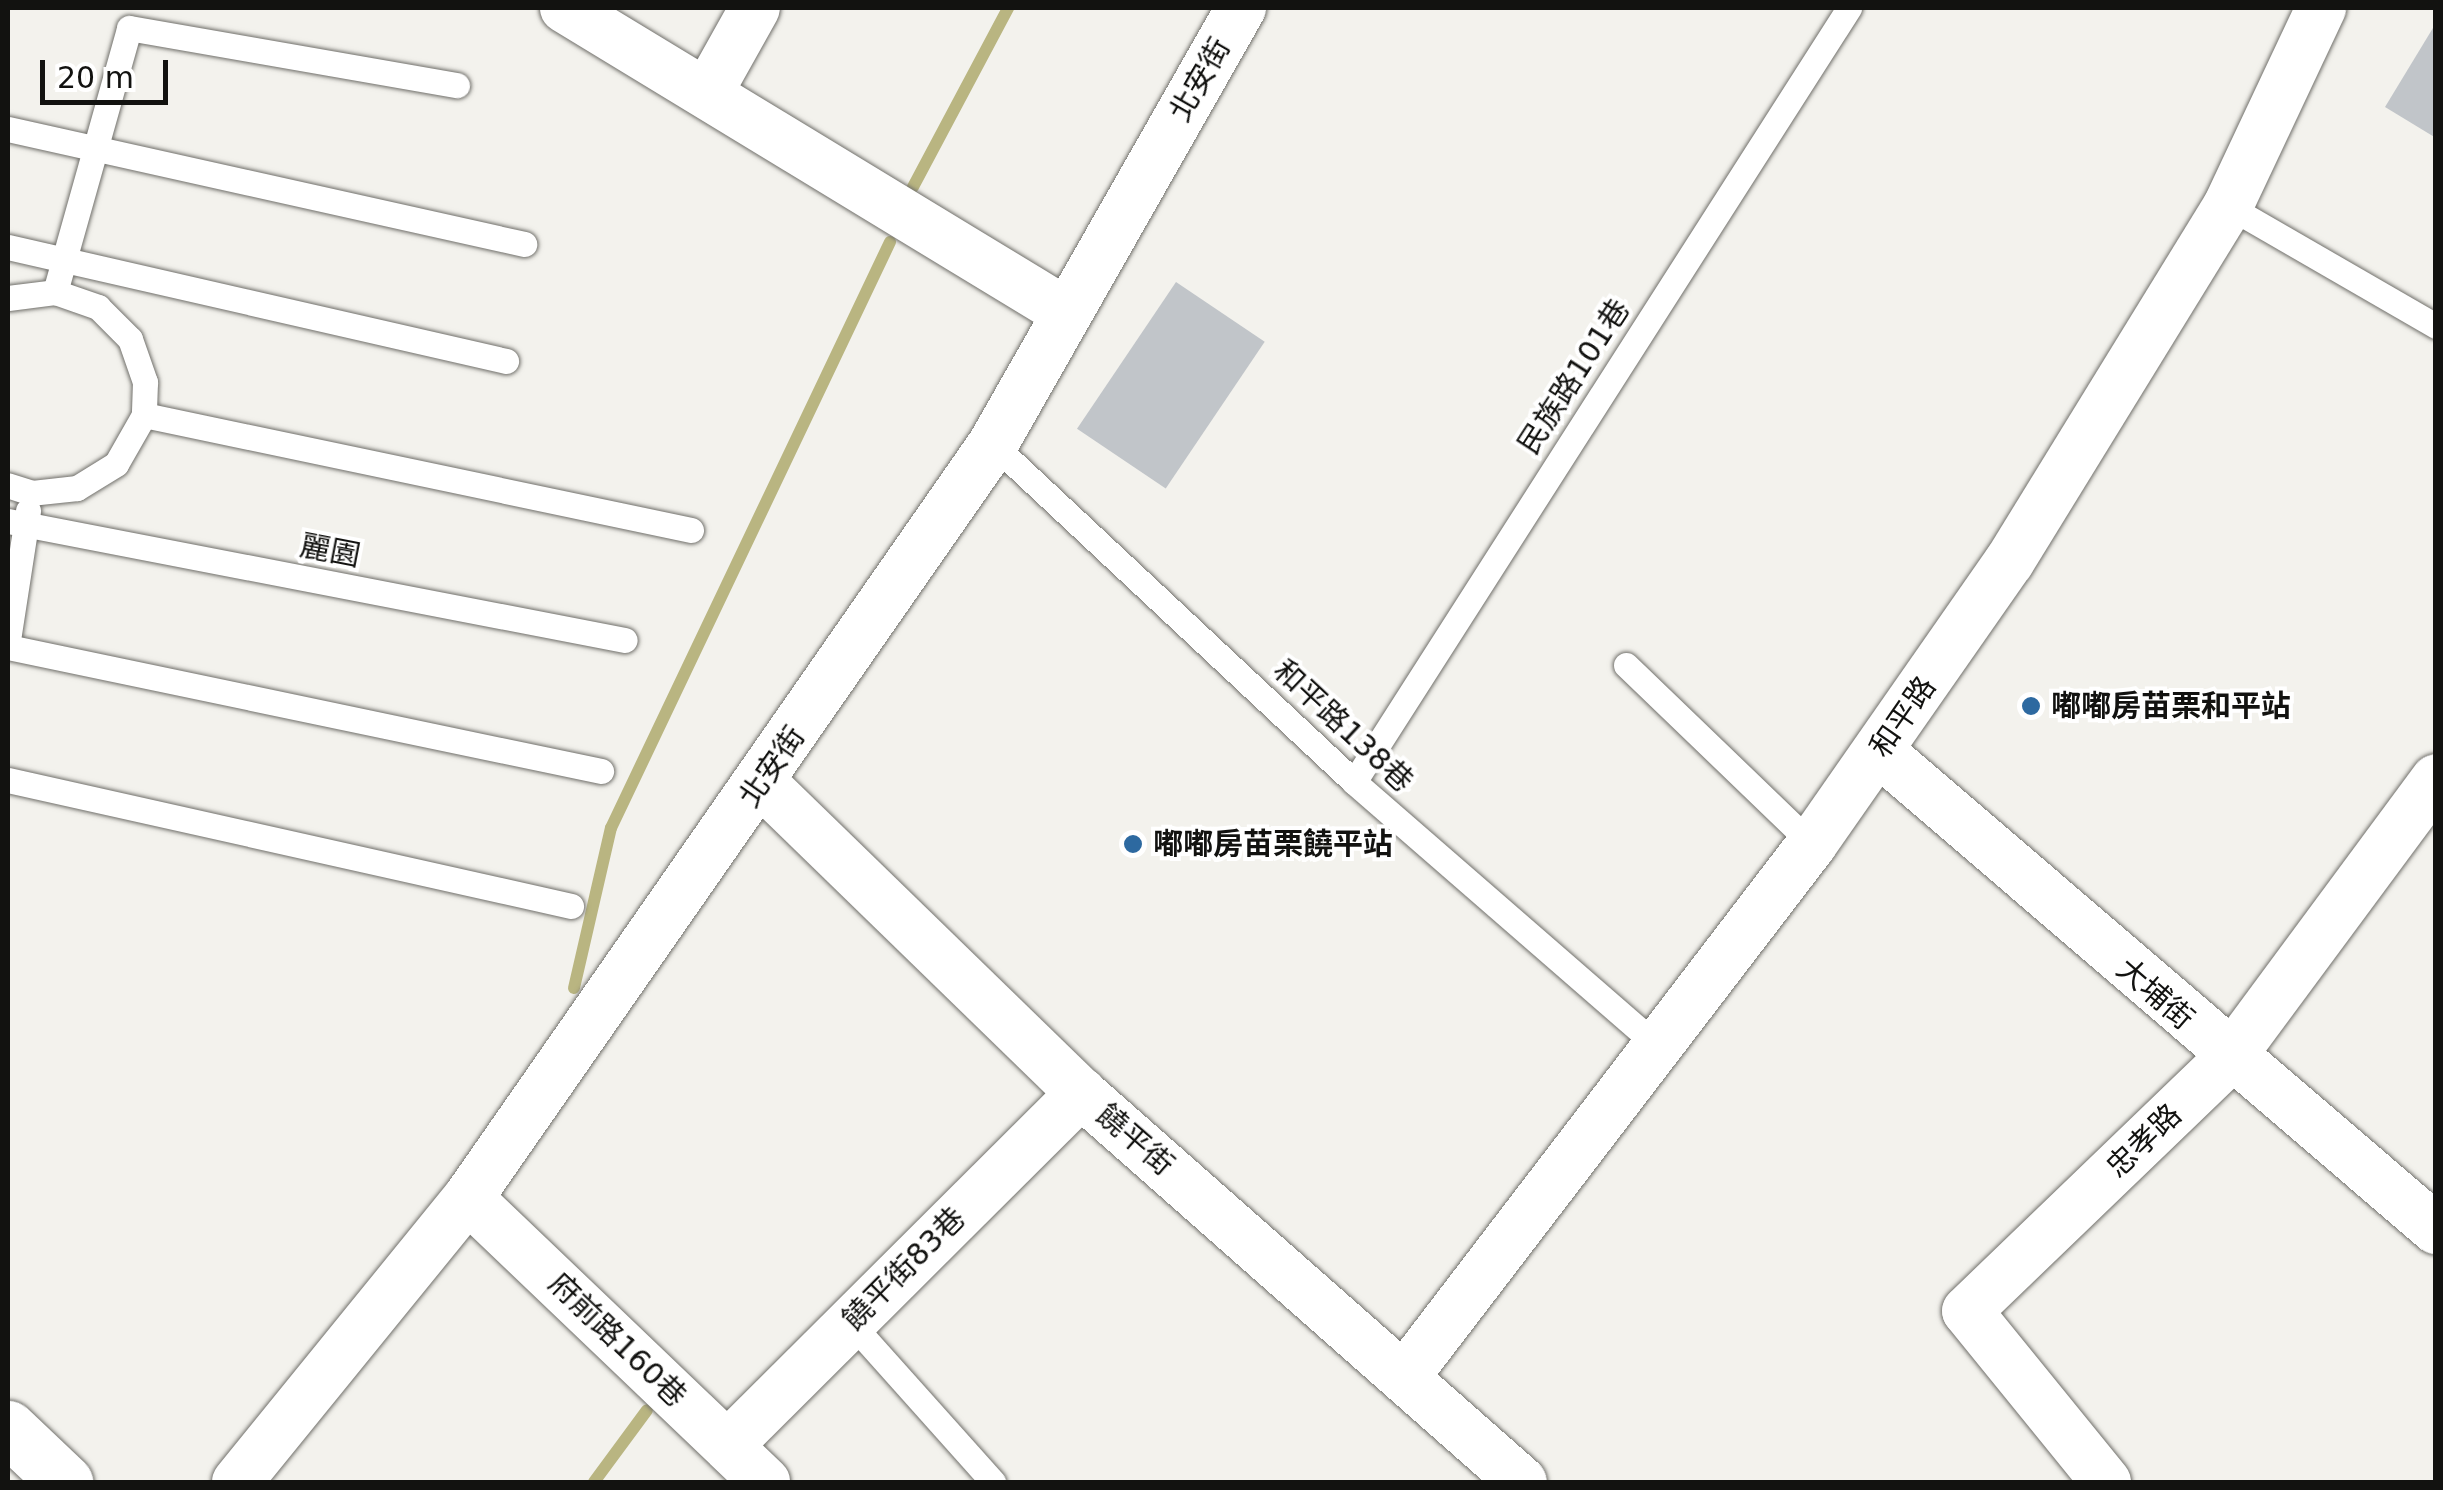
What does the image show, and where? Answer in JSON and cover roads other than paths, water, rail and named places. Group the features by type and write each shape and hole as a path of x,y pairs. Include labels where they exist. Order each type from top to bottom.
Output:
{"street":[{"path":"565,8 1067,313"},
{"path":"708,92 755,8"},
{"name":"北安街","path":"237,1482 468,1198 762,783 993,444 1242,8"},
{"name":"和平路","path":"1405,1376 1812,844 1880,752 2020,546 2228,206 2321,8"},
{"name":"大埔街","path":"1880,752 2228,1059 2436,1229"},
{"name":"忠孝路","path":"2106,1482 1967,1311 2228,1059 2436,779"},
{"name":"饒平街","path":"762,783 1081,1093 1405,1376 1511,1479"},
{"name":"饒平街83巷","path":"728,1445 1081,1093"},
{"name":"府前路160巷","path":"468,1198 766,1482"},
{"path":"8,1428 65,1482"}],"lane":[{"name":"民族路101巷","path":"1354,782 1850,8"},
{"path":"55,292 129,28 456,85"},
{"path":"8,129 524,244"},
{"path":"2228,206 2436,326"},
{"path":"8,247 506,361"},
{"path":"8,298 55,292 98,307 130,339 145,382 144,415 116,464 77,488 20,489 8,644 602,770"},
{"path":"144,415 692,530"},
{"name":"和平路138巷","path":"993,444 1354,782 1659,1047"},
{"name":"麗園","path":"16,523 624,640"},
{"path":"1626,665 1812,844"},
{"path":"8,780 571,906"},
{"path":"850,1322 994,1482"}],"waterway":[{"path":"913,187 1008,8"},
{"path":"574,988 611,828 890,242"},
{"path":"594,1482 647,1410"}],"place":[{"name":"嘟嘟房苗栗和平站","path":"2031,706"},
{"name":"嘟嘟房苗栗饒平站","path":"1133,844"}]}
